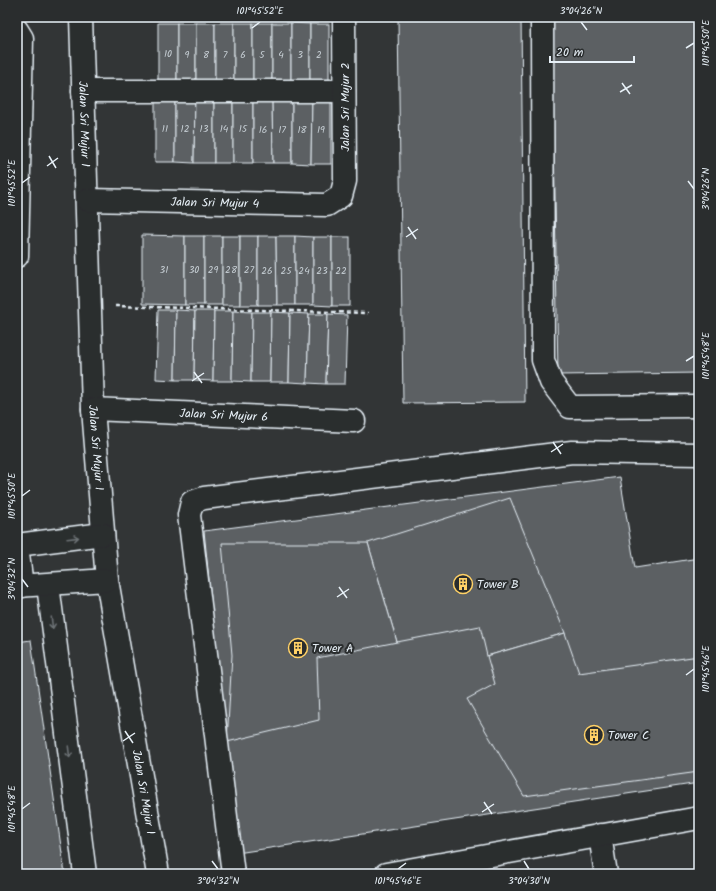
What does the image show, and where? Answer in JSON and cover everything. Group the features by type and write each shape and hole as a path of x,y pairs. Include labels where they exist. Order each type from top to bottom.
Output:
{"street":[{"name":"Jalan Sri Mujur 1","path":"81,17 93,409 107,580 158,874"},
{"name":"Jalan Sri Mujur 2","path":"341,196 345,181 344,17"},
{"path":"542,17 543,360 551,382 570,407 699,406"},
{"path":"17,256 19,34"},
{"path":"83,91 344,91"},
{"name":"Jalan Sri Mujur 4","path":"87,200 327,205 341,196"},
{"name":"Jalan Sri Mujur 6","path":"93,409 354,422"},
{"path":"233,874 189,515 192,502 204,498 572,452 699,454"},
{"path":"104,534 17,546 19,586 107,580"},
{"path":"48,585 84,874"},
{"path":"386,874 699,818"},
{"path":"600,835 606,874"}],"path":[{"path":"90,305 368,313"}],"building":[{"path":"398,17 521,17 525,402 403,403"},
{"path":"552,17 699,17 699,373 558,375"},
{"path":"158,23 177,23 177,86 158,86"},
{"path":"177,23 196,23 196,86 177,86"},
{"path":"196,23 215,23 215,86 196,86"},
{"path":"215,23 234,23 234,87 215,86"},
{"path":"234,23 253,23 253,87 234,87"},
{"path":"253,23 272,23 272,87 253,87"},
{"path":"272,23 291,23 291,87 272,87"},
{"path":"291,23 310,24 310,87 291,87"},
{"path":"310,24 329,24 329,87 310,87"},
{"path":"155,95 175,96 175,162 155,162"},
{"path":"175,96 195,96 194,163 175,162"},
{"path":"195,96 214,96 214,163 194,163"},
{"path":"214,96 233,96 233,163 214,163"},
{"path":"233,96 253,96 253,163 233,163"},
{"path":"253,96 272,96 273,163 253,163"},
{"path":"272,96 292,97 292,163 273,163"},
{"path":"292,97 312,97 311,164 292,163"},
{"path":"312,97 331,97 331,164 311,164"},
{"path":"142,235 185,236 185,305 142,304"},
{"path":"185,236 204,236 204,305 185,305"},
{"path":"204,236 222,236 222,305 204,305"},
{"path":"222,236 240,236 240,305 222,305"},
{"path":"240,236 258,236 258,305 240,305"},
{"path":"258,236 276,236 277,305 258,305"},
{"path":"276,236 295,236 295,305 277,305"},
{"path":"295,236 313,237 313,305 295,305"},
{"path":"313,237 332,237 332,306 313,305"},
{"path":"332,237 350,237 350,306 332,306"},
{"path":"158,310 176,310 175,380 156,379"},
{"path":"176,310 195,311 194,380 175,380"},
{"path":"195,311 214,311 213,381 194,380"},
{"path":"214,311 233,311 232,381 213,381"},
{"path":"233,311 252,312 251,382 232,381"},
{"path":"252,312 271,312 270,382 251,382"},
{"path":"271,312 290,313 289,382 270,382"},
{"path":"290,313 309,314 307,383 289,382"},
{"path":"309,314 328,314 326,384 307,383"},
{"path":"328,314 347,315 345,384 326,384"},
{"path":"620,477 635,568 699,558 699,783 237,853 204,531"},
{"name":"Tower B","path":"510,498 565,633 487,656 480,626 397,642 368,543"},
{"name":"Tower A","path":"222,543 368,543 397,642 317,658 319,720 227,742 232,655"},
{"name":"Tower C","path":"565,633 579,673 699,656 699,772 524,796 467,699 495,684 487,656"},
{"path":"31,640 65,874 17,874 17,642"}],"place":[{"name":"Tower B","path":"463,584"},
{"name":"Tower A","path":"298,648"},
{"name":"Tower C","path":"594,735"}]}
